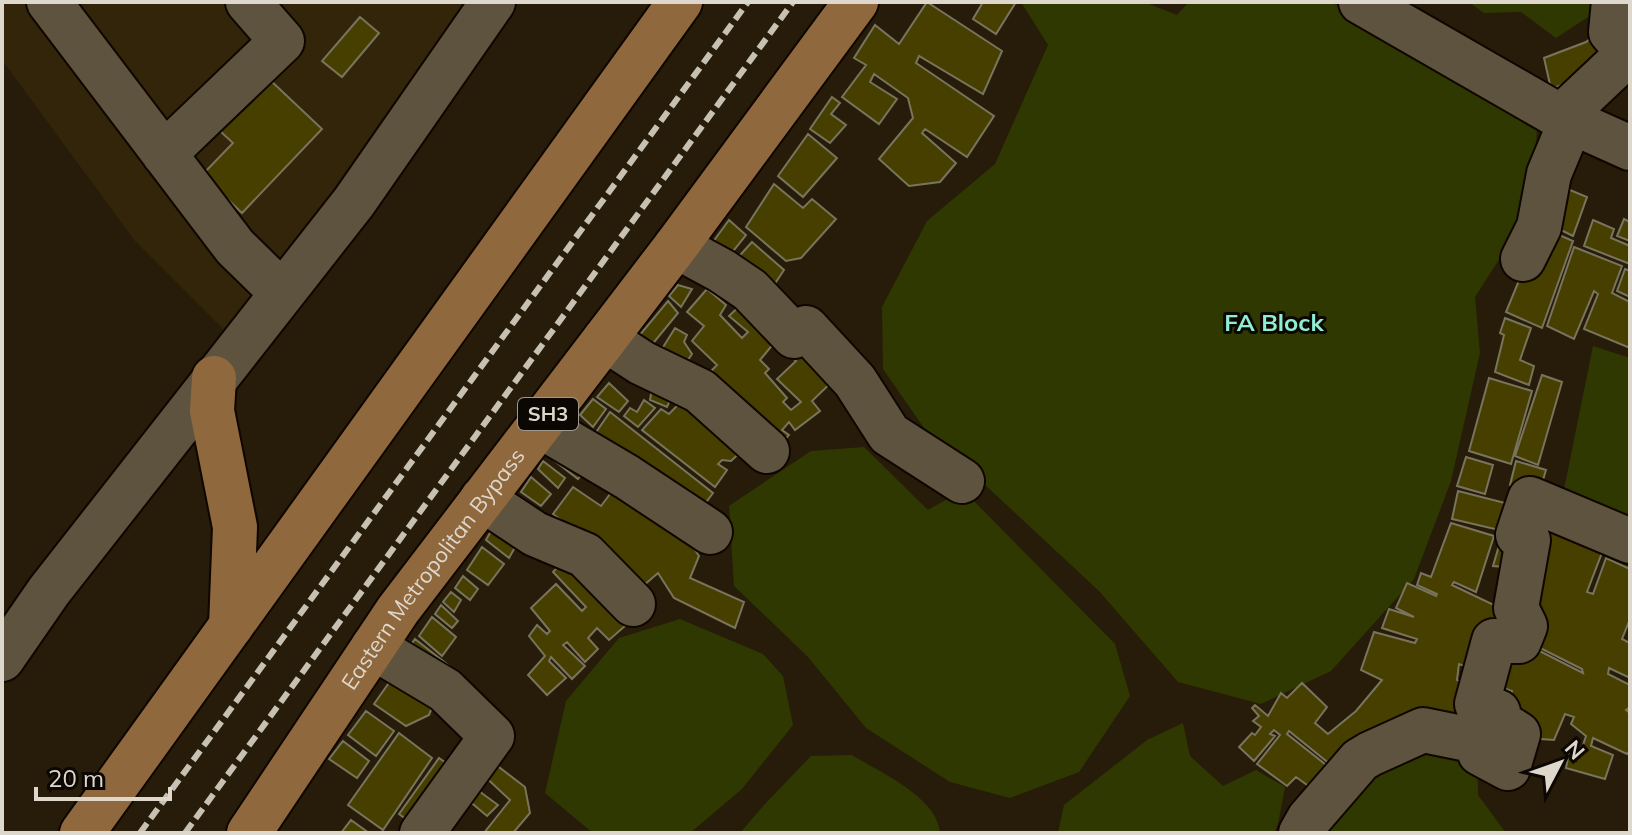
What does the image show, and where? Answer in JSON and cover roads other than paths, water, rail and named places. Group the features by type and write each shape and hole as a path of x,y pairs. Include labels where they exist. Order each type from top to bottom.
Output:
{"main road":[{"path":"82,833 680,2"},
{"name":"Eastern Metropolitan Bypass","path":"249,833 398,610 676,246 856,2"},
{"path":"214,378 212,411 235,527 231,626"}],"street":[{"path":"49,2 235,247 281,292"},
{"path":"164,154 282,41 248,2"},
{"path":"2,659 49,591 354,202 493,2"},
{"path":"1361,2 1566,119 1630,148"},
{"path":"1523,259 1539,227 1549,174 1566,119 1630,53 1611,32 1614,2"},
{"path":"676,246 750,290 794,336 806,328 855,381 889,434 962,481"},
{"path":"605,339 642,363 700,391 767,451"},
{"path":"539,425 627,477 710,532"},
{"path":"482,499 535,534 585,555 633,604"},
{"path":"1301,833 1309,819 1360,760 1423,730 1477,741 1480,753 1508,768 1518,734 1496,720 1498,712 1477,704 1494,641 1519,641 1525,626 1516,608 1528,540 1518,535 1530,499 1630,541"},
{"path":"373,647 445,690 492,736 422,833"}],"railway":[{"path":"140,833 748,2"},
{"path":"185,833 793,2"}],"district":[{"name":"FA Block","path":"1274,323"}]}
